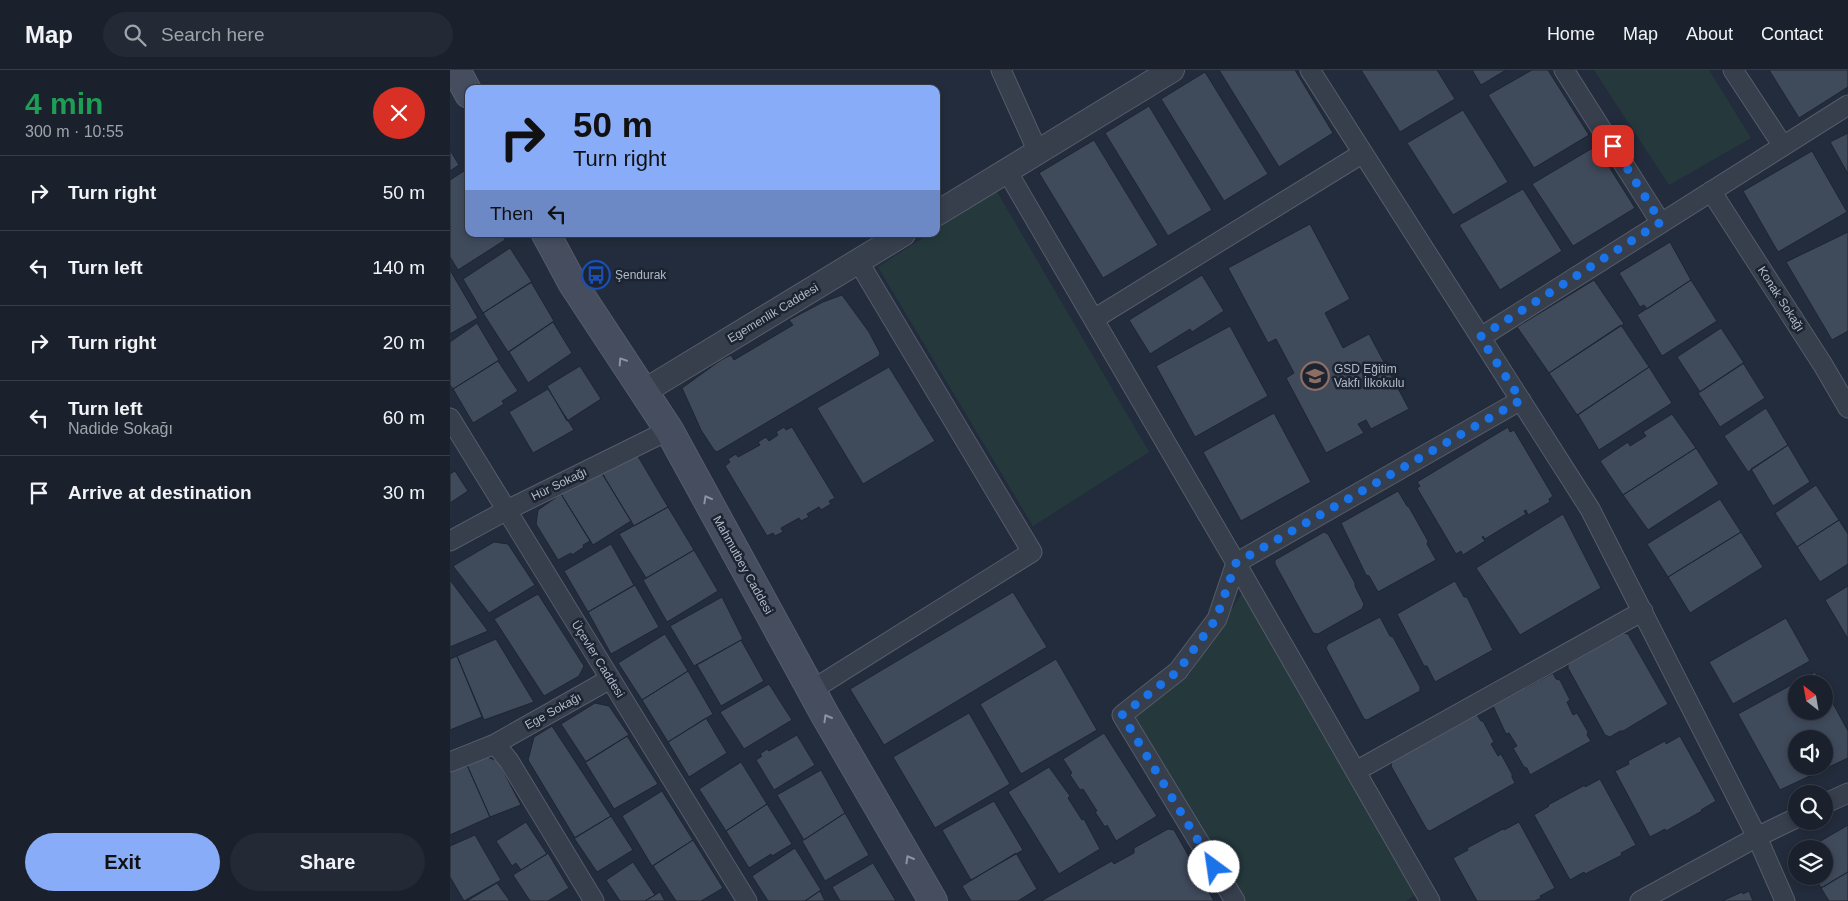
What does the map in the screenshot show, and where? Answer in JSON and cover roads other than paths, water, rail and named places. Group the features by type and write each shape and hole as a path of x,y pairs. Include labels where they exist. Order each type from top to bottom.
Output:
{"main road":[{"path":"456,70 465,87"},
{"name":"Mahmutbey Caddesi","path":"548,237 573,284 669,430 812,690 933,901"}],"street":[{"path":"1000,70 1038,152"},
{"path":"940,212 1172,70"},
{"path":"1310,70 1590,509 1757,837 1785,901"},
{"path":"1564,70 1661,222"},
{"path":"1734,70 1783,146"},
{"path":"1480,337 1848,105"},
{"path":"1094,319 1363,153"},
{"path":"1007,170 1430,901"},
{"name":"Konak Sokağı","path":"1711,191 1848,408"},
{"name":"Egemenlik Caddesi","path":"643,392 898,237"},
{"path":"812,690 1032,552 858,261"},
{"path":"1235,901 1122,715 1178,671 1216,619 1236,563 1521,400"},
{"name":"Üçevler Caddesi","path":"450,418 747,901"},
{"name":"Hür Sokağı","path":"450,540 506,510 669,430"},
{"path":"1356,772 1643,610"},
{"name":"Ege Sokağı","path":"450,762 495,744 610,679"},
{"path":"495,744 509,761 594,901"},
{"path":"1833,800 1848,793"},
{"path":"1640,901 1788,822"}],"place":[{"name":"Şendurak","path":"596,275"},
{"name":"GSD Eğitim Vakfı İlkokulu","path":"1315,376"}]}
